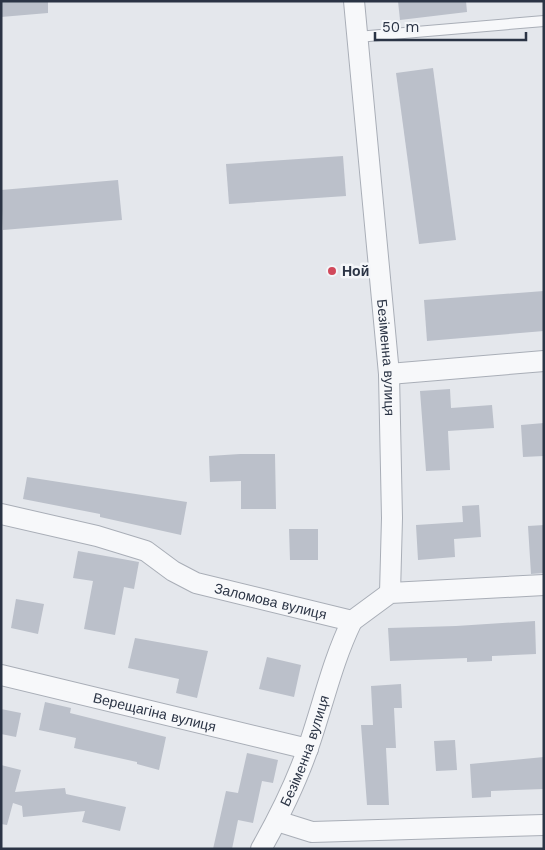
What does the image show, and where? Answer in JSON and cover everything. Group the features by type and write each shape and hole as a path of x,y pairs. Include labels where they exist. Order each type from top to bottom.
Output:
{"street":[{"name":"Безіменна вулиця","path":"354,1 390,374 392,518 390,593"},
{"path":"390,374 544,361"},
{"name":"Заломова вулиця","path":"1,514 88,534 146,551 173,571 196,583 352,621"},
{"path":"352,621 390,593 544,585"},
{"name":"Безіменна вулиця","path":"261,849 276,821 308,749 336,654 352,621"},
{"name":"Верещагіна вулиця","path":"1,675 308,749"},
{"path":"276,821 312,832 544,825"}],"lane":[{"path":"358,37 544,21"}],"building":[{"path":"1,1 48,1 48,13 1,17"},
{"path":"398,1 466,1 467,12 400,20"},
{"path":"433,68 456,240 419,244 396,73"},
{"path":"343,156 346,196 229,204 226,164"},
{"path":"118,180 122,220 3,230 1,190"},
{"path":"544,291 544,331 427,341 424,300"},
{"path":"450,389 451,408 492,405 494,428 448,431 450,470 426,471 420,391"},
{"path":"544,423 544,456 523,457 521,425"},
{"path":"275,454 276,509 241,509 241,481 210,482 209,456"},
{"path":"27,477 187,502 181,535 100,517 100,514 23,499"},
{"path":"479,505 481,537 454,539 455,557 418,560 416,525 463,522 462,506"},
{"path":"544,525 544,573 531,574 528,526"},
{"path":"289,529 318,529 318,560 290,560"},
{"path":"78,551 139,562 134,589 124,587 115,635 84,629 93,581 73,578"},
{"path":"16,599 44,604 38,634 11,628"},
{"path":"535,621 536,654 492,656 492,661 467,662 467,658 390,661 388,628"},
{"path":"135,638 208,651 197,698 176,693 179,679 128,668"},
{"path":"267,657 301,665 294,697 259,689"},
{"path":"401,684 402,708 394,708 396,748 386,748 389,805 367,805 361,725 373,725 371,686"},
{"path":"45,702 71,708 70,713 166,737 159,770 137,764 137,762 74,748 76,738 39,730"},
{"path":"1,709 21,713 16,737 1,734"},
{"path":"455,740 457,770 436,771 434,741"},
{"path":"247,753 278,760 273,783 262,781 253,823 238,820 232,849 213,849 226,791 238,793"},
{"path":"544,757 544,789 491,791 491,797 472,798 470,764"},
{"path":"1,765 21,770 15,792 65,788 66,794 126,807 120,831 82,822 85,811 23,817 22,806 13,803 7,825 1,824"}],"place":[{"name":"Ной","path":"332,271"}]}
